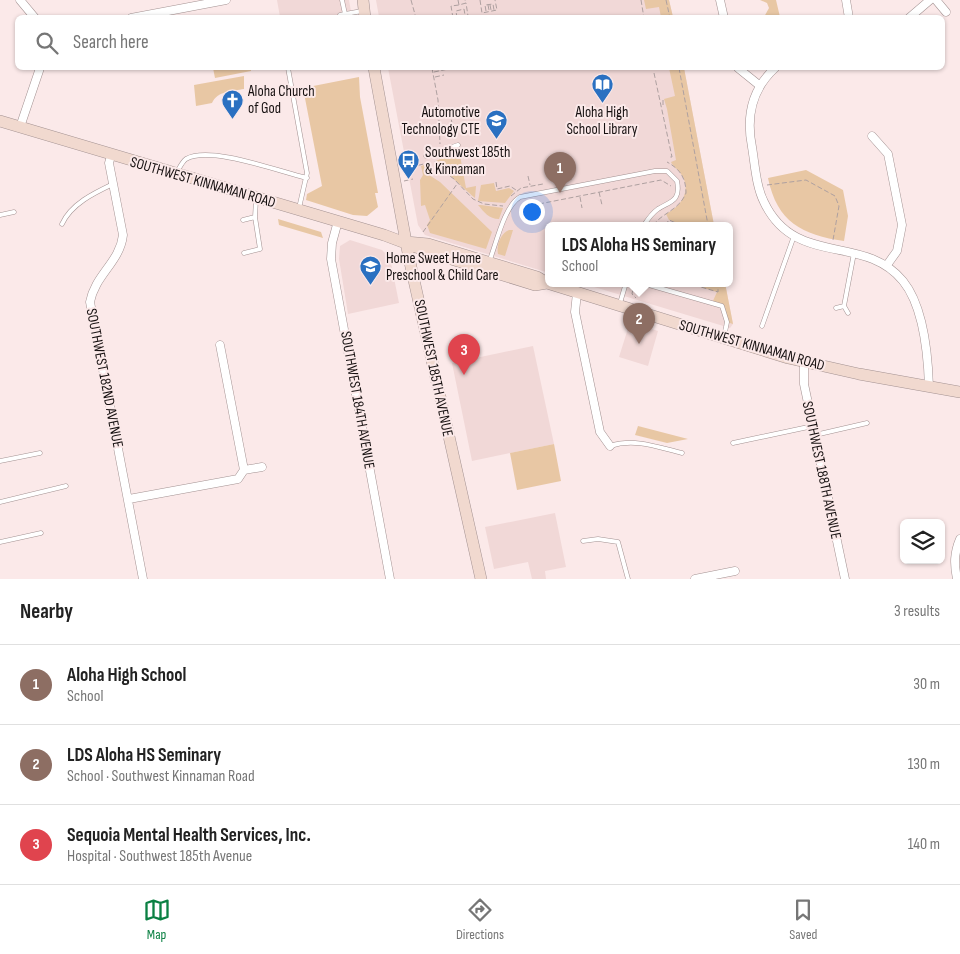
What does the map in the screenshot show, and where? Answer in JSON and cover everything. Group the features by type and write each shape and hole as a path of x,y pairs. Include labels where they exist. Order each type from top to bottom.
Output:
{"main road":[{"name":"SOUTHWEST 185TH AVENUE","path":"374,70 406,242 481,579"},
{"name":"SOUTHWEST KINNAMAN ROAD","path":"0,121 111,156 338,221 535,285 545,284"},
{"name":"SOUTHWEST KINNAMAN ROAD","path":"406,242 428,244 537,277 545,283"},
{"name":"SOUTHWEST KINNAMAN ROAD","path":"557,287 804,361 960,392"}],"street":[{"path":"20,0 32,15"},
{"path":"146,15 226,0"},
{"path":"720,0 723,15"},
{"path":"846,0 848,15"},
{"path":"912,15 930,0"},
{"path":"936,0 946,12"},
{"path":"20,127 39,70"},
{"path":"740,70 759,85"},
{"path":"773,70 759,85 752,101 748,122 759,185 765,204 775,220 794,236 812,245 874,258 887,265 903,281 913,297 923,338 929,387"},
{"path":"872,136 888,154 902,225 897,251 887,265"},
{"name":"SOUTHWEST 182ND AVENUE","path":"111,156 109,163 123,235 122,244 115,260 92,289 90,302 143,579"},
{"name":"SOUTHWEST 184TH AVENUE","path":"338,221 332,243 331,259 390,579"},
{"path":"577,293 575,312 600,432 610,446"},
{"path":"129,499 238,480 242,477 244,470 220,344"},
{"name":"SOUTHWEST 188TH AVENUE","path":"804,361 804,384 845,579"},
{"path":"244,470 262,467"},
{"path":"957,579 954,563 960,539"},
{"path":"695,579 735,571"}],"lane":[{"path":"342,0 343,14 364,9"},
{"path":"288,70 307,178 298,210"},
{"path":"426,156 458,144"},
{"path":"176,174 182,164 191,157 227,156 307,178"},
{"path":"489,262 507,214 512,204 520,197 662,170 671,173 678,185 676,197 669,205 660,208 647,222"},
{"path":"62,224 68,211 97,191 113,184"},
{"path":"244,253 260,249 255,217 256,198"},
{"path":"0,215 14,212"},
{"path":"243,220 255,217"},
{"path":"762,326 794,236"},
{"path":"848,312 844,306 854,253"},
{"path":"619,305 625,287"},
{"path":"656,287 722,306 727,322 724,338"},
{"path":"836,308 844,306"},
{"path":"815,435 866,423"},
{"path":"733,443 813,426"},
{"path":"610,446 625,441 636,442 682,453"},
{"path":"0,461 40,453"},
{"path":"0,502 66,486"},
{"path":"0,542 42,533"},
{"path":"583,541 598,539 618,542 628,579"}],"path":[{"path":"411,0 415,15"},
{"path":"458,0 459,5"},
{"path":"465,0 468,15"},
{"path":"480,0 482,13 495,10"},
{"path":"495,0 497,10 495,10"},
{"path":"641,0 644,15"},
{"path":"666,0 669,15"},
{"path":"452,15 451,6 466,4"},
{"path":"486,12 485,5 489,4"},
{"path":"489,4 493,4 495,10"},
{"path":"489,4 490,10"},
{"path":"462,10 464,9 466,15"},
{"path":"458,15 458,11 462,10"},
{"path":"462,10 463,15"},
{"path":"441,150 433,72 443,70"},
{"path":"679,70 707,222"},
{"path":"654,73 672,157 669,158"},
{"path":"434,77 444,75"},
{"path":"663,99 663,109"},
{"path":"410,132 454,133 451,113 439,116"},
{"path":"433,153 437,168 479,202 506,206"},
{"path":"411,166 428,163"},
{"path":"569,170 570,178"},
{"path":"528,176 530,186"},
{"path":"539,204 661,180 670,186 678,185"},
{"path":"759,185 806,180 835,196 839,206 830,249"},
{"path":"496,182 497,189 510,186 516,190 543,184"},
{"path":"423,232 457,183"},
{"path":"577,192 582,208"},
{"path":"599,192 602,205"},
{"path":"633,287 632,294 636,298"},
{"path":"701,287 718,292 718,287"}],"shaded area":[{"path":"277,0 349,0 352,15 280,15"},
{"path":"376,0 669,0 673,15 379,15"},
{"path":"644,0 669,0 673,15 661,15 659,7 646,9"},
{"path":"760,0 776,0 780,15 765,15 769,8 767,3"},
{"path":"213,70 251,70 251,71 215,78"},
{"path":"388,70 684,70 713,222 545,222 545,272 425,235 418,225"},
{"path":"669,70 684,70 713,222 675,222 669,220 666,214 681,202 686,186 681,174 671,162 676,160 664,99 675,96"},
{"path":"244,76 244,89 226,92 214,99 212,103 196,106 194,85"},
{"path":"359,77 360,97 378,193 375,193 378,207 367,216 353,215 306,200 307,194 322,186 303,88"},
{"path":"459,150 466,188 476,186 475,198 436,161"},
{"path":"424,165 429,175 440,182 492,232 486,249 430,233 427,225 430,220 425,205 421,206 420,180 423,175 421,166"},
{"path":"806,170 843,190 848,216 844,241 816,235 804,230 785,216 778,206 768,178"},
{"path":"494,183 496,191 509,188 514,191 505,203 478,201 481,185"},
{"path":"478,205 503,208 499,219 495,219 485,213"},
{"path":"278,219 321,232 323,238 279,225"},
{"path":"509,230 513,230 505,256 498,254 500,240"},
{"name":"Home Sweet Home Preschool & Child Care","path":"350,240 382,250 390,258 399,303 348,314 339,259 340,246"},
{"path":"594,287 726,287 733,324 730,328"},
{"path":"700,287 726,287 733,324 727,322 722,306 712,303 717,292"},
{"path":"630,322 658,331 648,366 619,357"},
{"path":"533,346 554,444 472,461 452,363"},
{"path":"638,426 688,439 667,443 635,435"},
{"path":"554,444 561,481 517,490 510,453"},
{"path":"555,513 566,567 545,571 546,579 532,579 528,562 494,569 485,527"}],"place":[{"name":"Aloha High School Library","path":"602,103"},
{"name":"Aloha Church of God","path":"232,119"},
{"name":"Automotive Technology CTE","path":"496,140"},
{"name":"Southwest 185th & Kinnaman","path":"409,180"},
{"name":"Aloha High School","path":"560,193"},
{"name":"Home Sweet Home Preschool & Child Care","path":"370,286"},
{"name":"LDS Aloha HS Seminary","path":"639,344"},
{"name":"Sequoia Mental Health Services, Inc.","path":"464,375"}]}
